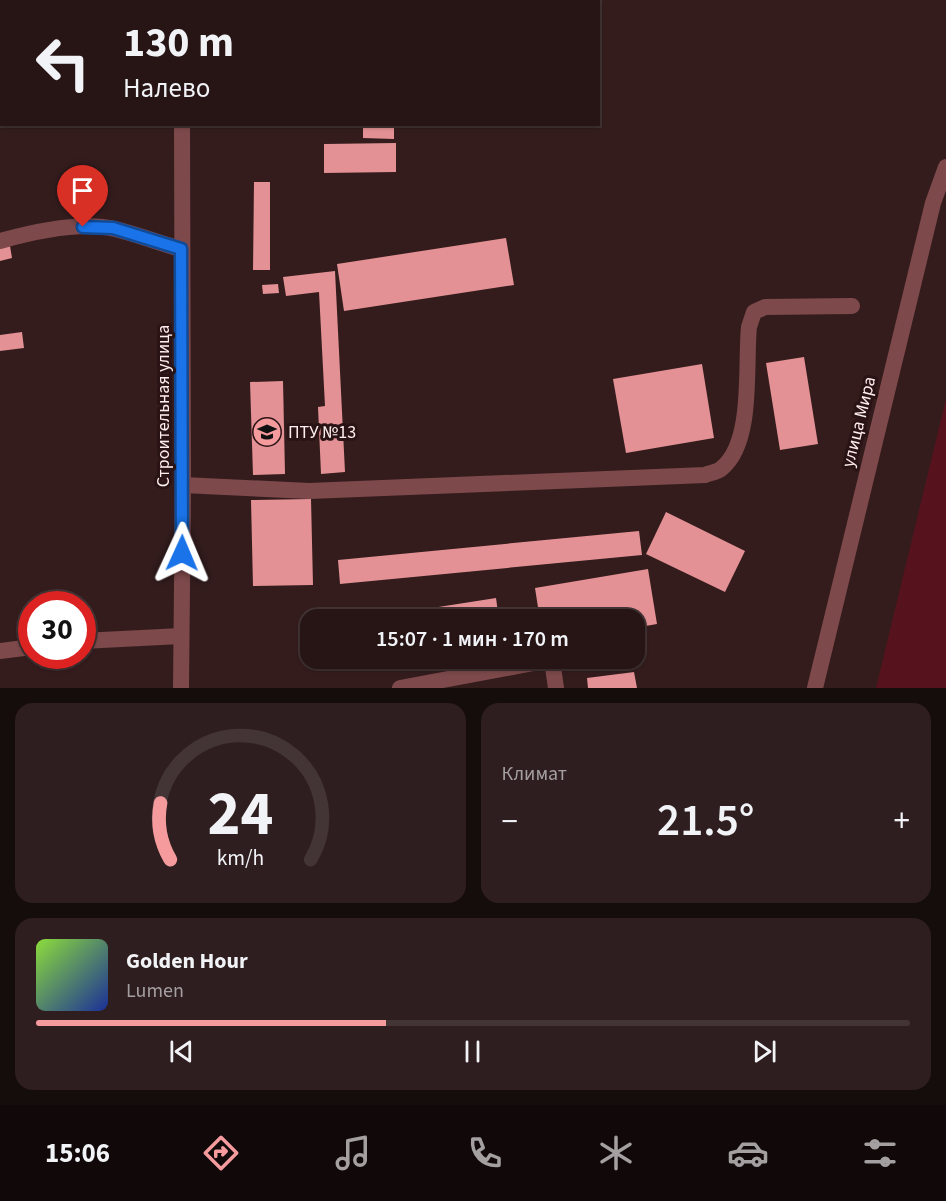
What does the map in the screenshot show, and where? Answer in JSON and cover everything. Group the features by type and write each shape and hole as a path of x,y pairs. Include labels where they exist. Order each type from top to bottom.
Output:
{"street":[{"name":"Строительная улица","path":"182,126 182,688"},
{"name":"улица Мира","path":"815,688 933,203 946,168"},
{"path":"0,241 34,231 83,227 113,228 181,249"},
{"path":"183,485 309,491 705,475 722,468 739,445 745,422 749,327 754,312 765,307 852,306"},
{"path":"96,640 181,636"},
{"path":"0,651 18,649"},
{"path":"400,688 457,683 515,669"},
{"path":"556,669 556,688"}],"shaded area":[{"path":"946,399 946,688 876,688"}],"building":[{"path":"363,126 394,126 394,139 363,138"},
{"path":"396,143 396,172 324,173 324,144"},
{"path":"254,182 270,182 270,270 253,270"},
{"path":"506,238 514,285 344,311 337,264"},
{"path":"10,246 12,258 0,261 0,248"},
{"path":"335,271 345,472 321,474 318,407 325,406 319,292 286,296 283,277"},
{"path":"278,284 279,293 263,294 262,285"},
{"path":"22,332 24,348 0,351 0,335"},
{"path":"804,357 818,444 780,450 766,363"},
{"path":"702,364 714,438 626,453 613,379"},
{"path":"283,381 285,474 253,475 250,382"},
{"path":"311,499 313,585 253,586 251,500"},
{"path":"666,512 745,551 725,592 646,554"},
{"path":"639,531 642,555 340,584 338,560"},
{"path":"648,569 657,624 645,626 645,609 538,609 535,588"},
{"path":"496,598 498,609 426,609"},
{"path":"634,672 637,688 588,688 587,678"}],"place":[{"name":"ПТУ №13","path":"267,432"}],"route":[{"path":"83,227 113,228 181,249 182,553"}]}
